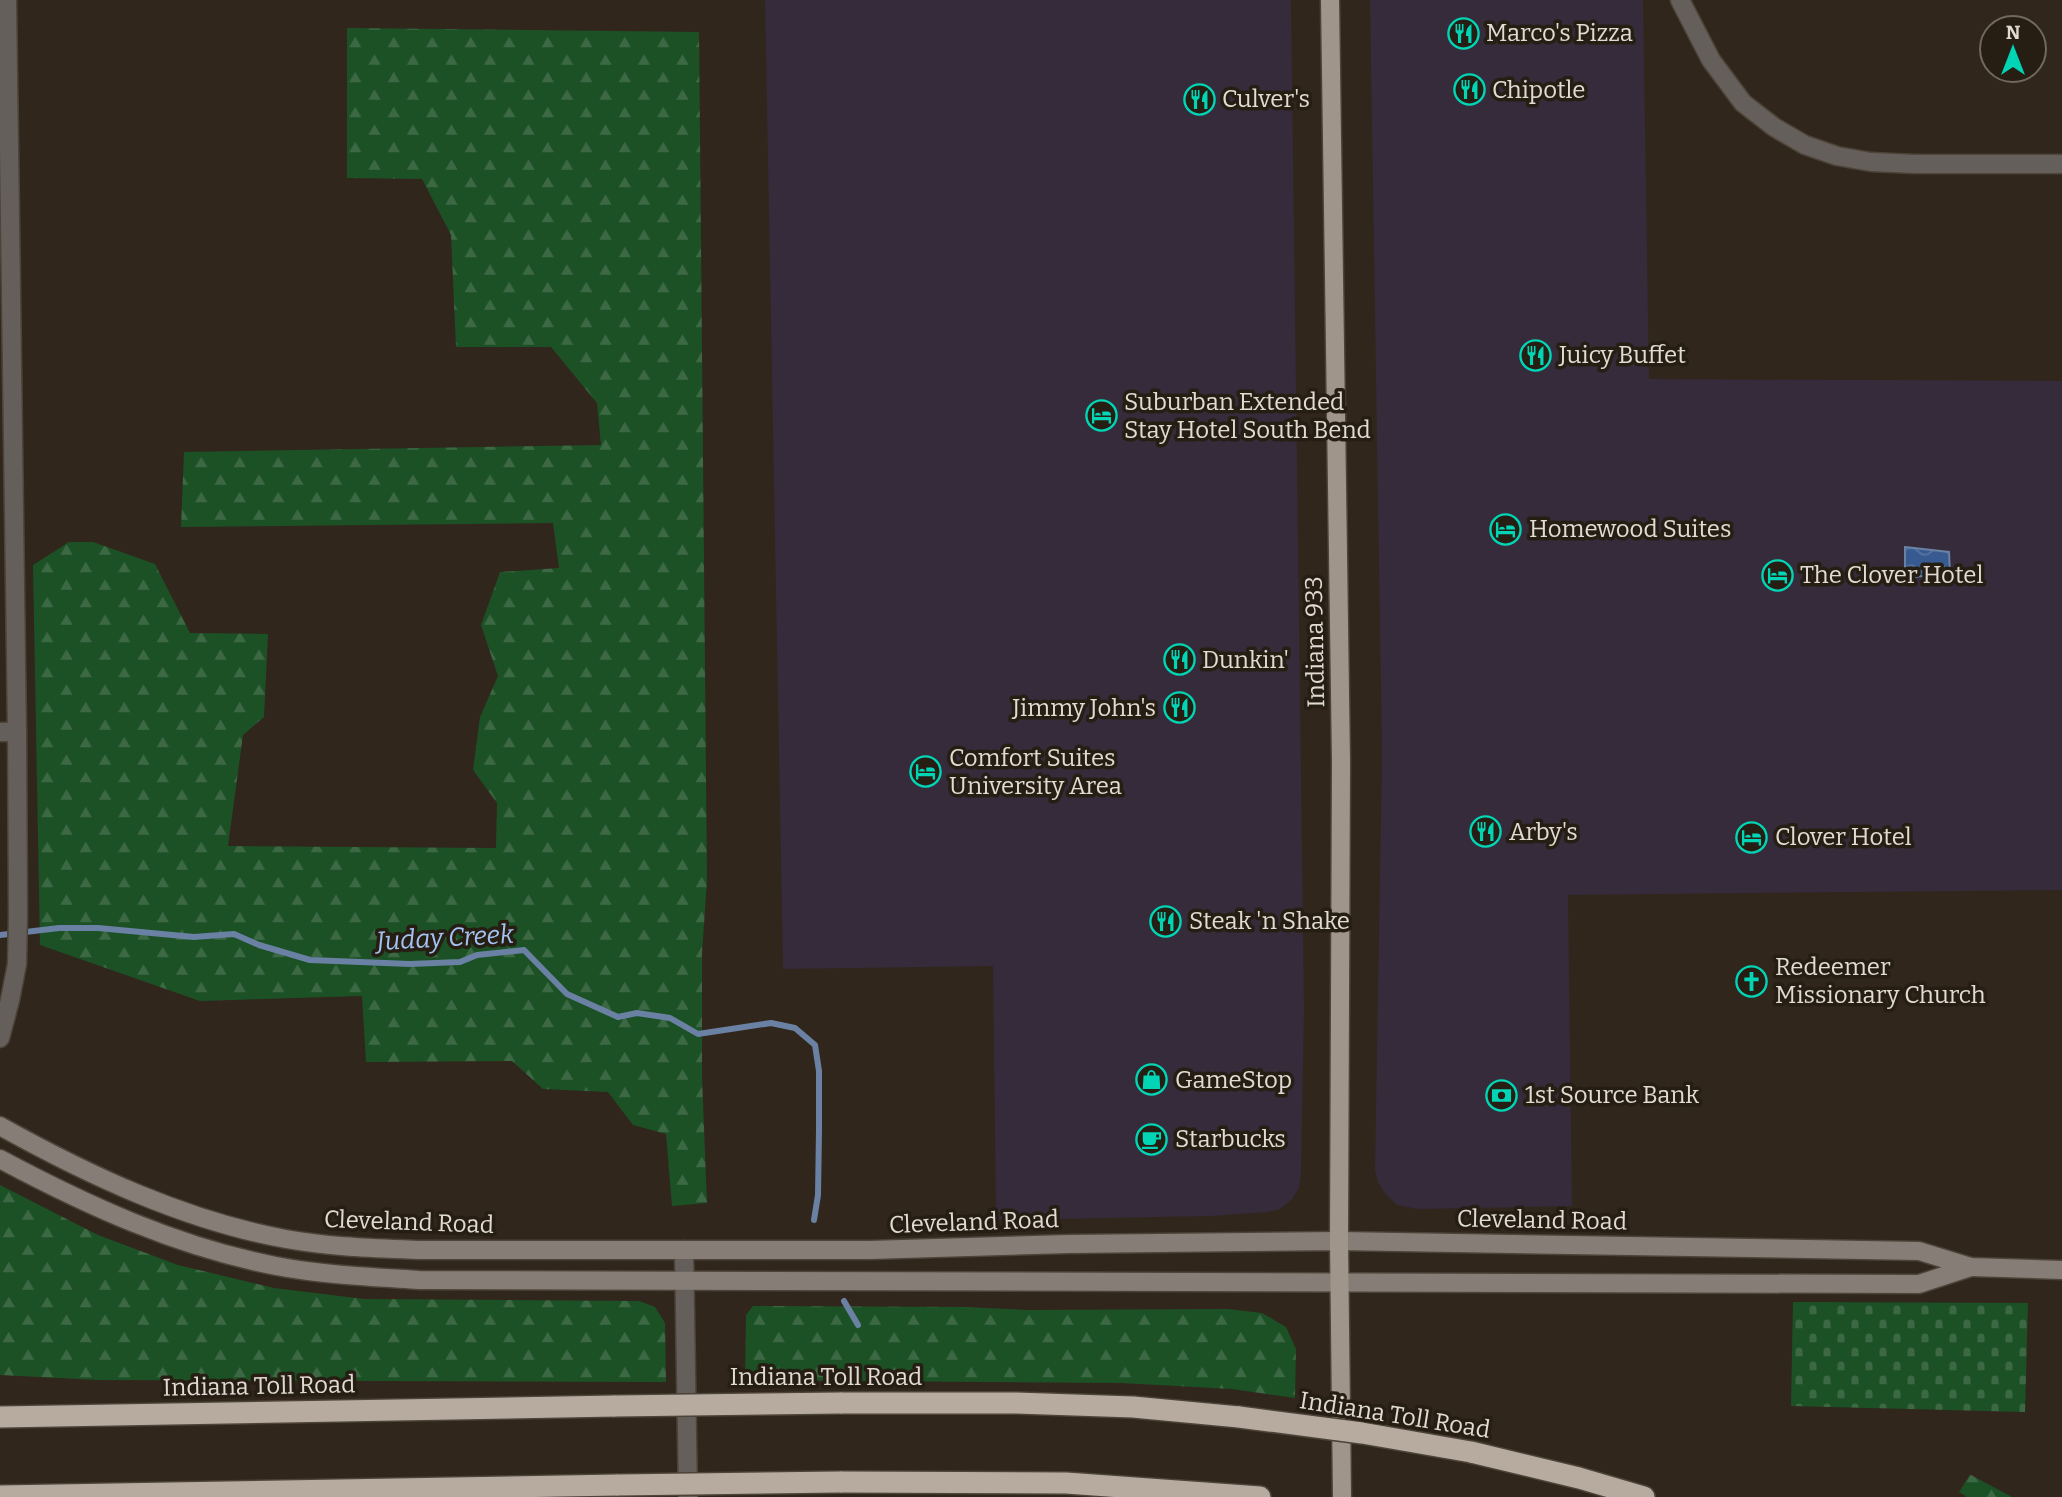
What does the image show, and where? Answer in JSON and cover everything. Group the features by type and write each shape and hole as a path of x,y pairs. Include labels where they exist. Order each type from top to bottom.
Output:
{"highway":[{"name":"Indiana Toll Road","path":"3,1417 839,1403 1015,1403 1133,1407 1362,1433 1471,1452 1644,1497"},
{"path":"0,1496 840,1482 1066,1483 1260,1497"},
{"path":"1004,1497 1066,1483"}],"main road":[{"name":"Indiana 933","path":"1330,0 1342,866 1339,1241 1342,1497"},
{"name":"Cleveland Road","path":"0,1126 78,1166 143,1195 208,1219 286,1239 355,1247 418,1250 870,1250 1069,1244 1339,1241 1919,1251 1971,1267 2062,1270"},
{"name":"Cleveland Road","path":"0,1159 66,1194 131,1223 201,1248 278,1266 353,1276 419,1280 1919,1284 1971,1267"}],"street":[{"path":"0,1038 17,964 18,915 9,732 7,0"},
{"path":"1680,0 1711,60 1743,103 1774,127 1805,145 1837,156 1871,162 2062,164"},
{"path":"684,1250 688,1497"}],"shaded area":[{"path":"765,0 1291,0 1304,1008 1301,1173 1299,1188 1292,1199 1280,1209 1210,1216 996,1220 993,966 783,969"},
{"path":"1370,0 1643,0 1649,379 2062,381 2062,890 1568,895 1572,1206 1418,1209 1397,1205 1386,1195 1375,1171 1382,755"}],"green space":[{"path":"347,28 699,32 707,881 702,953 702,1077 707,1203 672,1206 666,1134 633,1125 608,1092 543,1089 512,1061 366,1062 362,996 200,1001 40,945 33,565 69,542 93,542 155,564 190,633 268,634 264,717 243,735 228,846 496,848 497,803 473,770 480,717 498,676 481,625 500,572 559,568 553,523 181,527 184,452 601,445 597,403 551,347 456,347 451,235 422,179 347,178"},
{"path":"0,1185 98,1235 178,1265 274,1288 364,1299 639,1301 655,1307 665,1323 666,1382 97,1380 0,1375"},
{"path":"1793,1302 2028,1303 2025,1412 1791,1406"},
{"path":"753,1306 1028,1310 1228,1309 1262,1313 1286,1327 1296,1349 1295,1398 1232,1389 1121,1383 745,1380 746,1315"},
{"path":"1970,1475 2012,1497 1967,1497 1959,1492"}],"water":[{"path":"1905,547 1949,552 1950,573 1905,578"}],"waterway":[{"name":"Juday Creek","path":"0,935 59,928 98,928 194,937 234,934 259,945 310,960 410,964 460,962 477,955 524,950 567,994 618,1017 637,1013 670,1018 698,1034 771,1023 795,1028 815,1045 819,1071 818,1195 814,1220"},
{"name":"Juday Creek","path":"844,1301 858,1325"}],"place":[{"name":"Marco's Pizza","path":"1463,33"},
{"name":"Chipotle","path":"1469,90"},
{"name":"Culver's","path":"1199,99"},
{"name":"Juicy Buffet","path":"1536,355"},
{"name":"Suburban Extended Stay Hotel South Bend","path":"1101,416"},
{"name":"Homewood Suites","path":"1506,529"},
{"name":"The Clover Hotel","path":"1777,575"},
{"name":"Dunkin'","path":"1179,660"},
{"name":"Jimmy John's","path":"1179,708"},
{"name":"Comfort Suites University Area","path":"926,772"},
{"name":"Arby's","path":"1486,832"},
{"name":"Clover Hotel","path":"1752,837"},
{"name":"Steak 'n Shake","path":"1166,921"},
{"name":"Redeemer Missionary Church","path":"1752,981"},
{"name":"GameStop","path":"1152,1080"},
{"name":"1st Source Bank","path":"1502,1095"},
{"name":"Starbucks","path":"1152,1139"}]}
